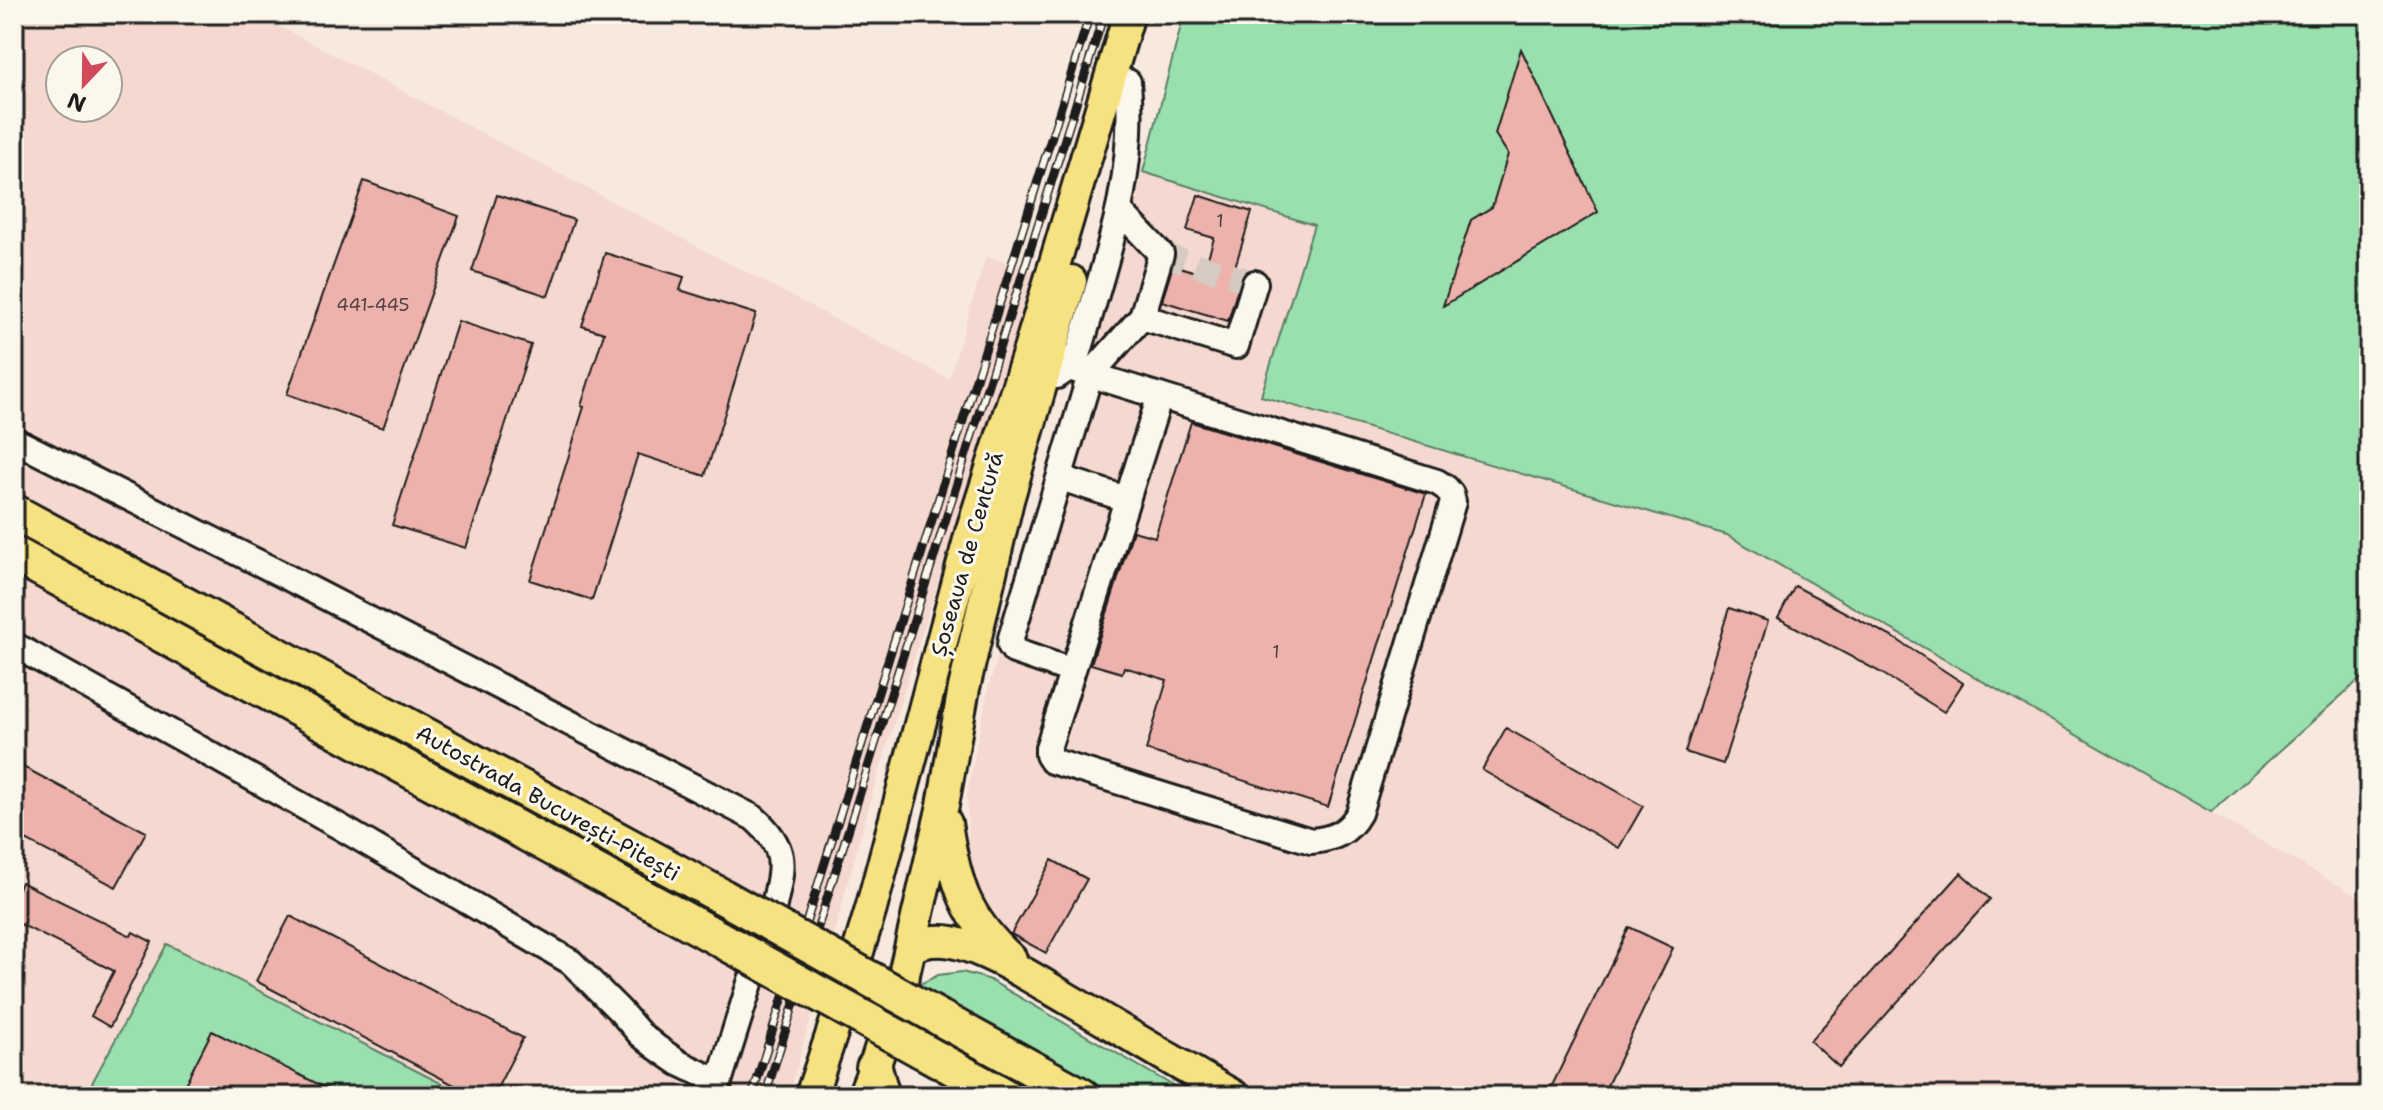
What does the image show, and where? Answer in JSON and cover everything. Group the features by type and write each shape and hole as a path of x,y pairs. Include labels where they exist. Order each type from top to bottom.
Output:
{"highway":[{"name":"Autostrada București-Pitești","path":"14,512 1082,1096"},
{"name":"Autostrada București-Pitești","path":"14,554 1004,1096"}],"main road":[{"name":"Șoseaua de Centură","path":"811,1096 875,895 971,532 1129,14"},
{"name":"Șoseaua de Centură","path":"873,1087 910,948 943,805 964,688 1008,500 1148,14"},
{"path":"943,805 959,889 977,922 998,947 1032,978"},
{"path":"910,948 937,939 976,950 1032,978 1234,1096"}],"street":[{"path":"1072,671 1014,651 1010,645 1061,478 1080,372 1079,352 1119,210 1129,150 1131,116 1128,82"},
{"path":"1041,385 1080,372 1142,317 1161,254 1119,210"},
{"path":"1142,317 1236,346 1255,283"},
{"path":"1080,372 1160,396 1437,482 1451,494 1453,502 1359,813 1352,825 1325,840 1311,841 1052,761 1048,755 1160,396"},
{"path":"14,440 620,747 754,818 767,830 780,852 776,897 716,1089 640,1034 571,962 342,828 14,645"},
{"path":"1061,478 1126,499"}],"shaded area":[{"path":"14,14 256,14 949,379 986,256 1034,272 872,795 789,1096 466,1096 167,945 85,1096 14,1096"},
{"path":"1143,172 1314,225 1262,396 1727,535 2369,903 2369,1096 1269,1096 1025,956 999,932 974,890 968,847 967,795 988,689"}],"green space":[{"path":"1184,14 2369,14 2369,671 2211,812 1727,535 1261,396 1314,225 1143,172"},
{"path":"167,944 466,1096 85,1096"},
{"path":"962,972 988,979 1191,1096 1116,1096 916,986 938,975"}],"building":[{"path":"1521,49 1598,212 1443,306 1471,220 1492,207 1508,154 1495,134"},
{"path":"364,181 459,216 383,428 287,394"},
{"path":"497,195 574,220 548,296 472,271"},
{"path":"1198,195 1252,212 1230,283 1239,285 1228,321 1162,301 1173,265 1203,274 1214,238 1187,230"},
{"path":"605,253 684,277 680,290 756,314 705,476 638,454 592,600 530,580 604,333 582,326"},
{"path":"458,321 531,345 466,548 392,525"},
{"path":"1191,422 1426,494 1328,807 1146,750 1167,680 1124,667 1122,673 1091,664 1133,531 1155,537"},
{"path":"1795,586 1896,639 1963,683 1944,712 1880,672 1778,618"},
{"path":"1729,608 1768,621 1723,764 1685,752"},
{"path":"1506,728 1643,806 1619,848 1482,770"},
{"path":"14,762 146,832 116,887 14,834"},
{"path":"1052,860 1087,879 1046,953 1011,934"},
{"path":"1961,873 1990,899 1839,1067 1810,1041"},
{"path":"21,882 131,936 133,932 152,942 110,1027 91,1016 114,971 14,921 14,897"},
{"path":"290,916 523,1038 493,1096 475,1096 256,981"},
{"path":"1629,927 1673,948 1602,1096 1547,1096"},
{"path":"212,1031 342,1096 179,1096"}],"tunnel":[{"path":"1161,254 1255,283"}],"railway":[{"path":"752,1096 1090,14"},
{"path":"765,1096 1104,14"}]}
